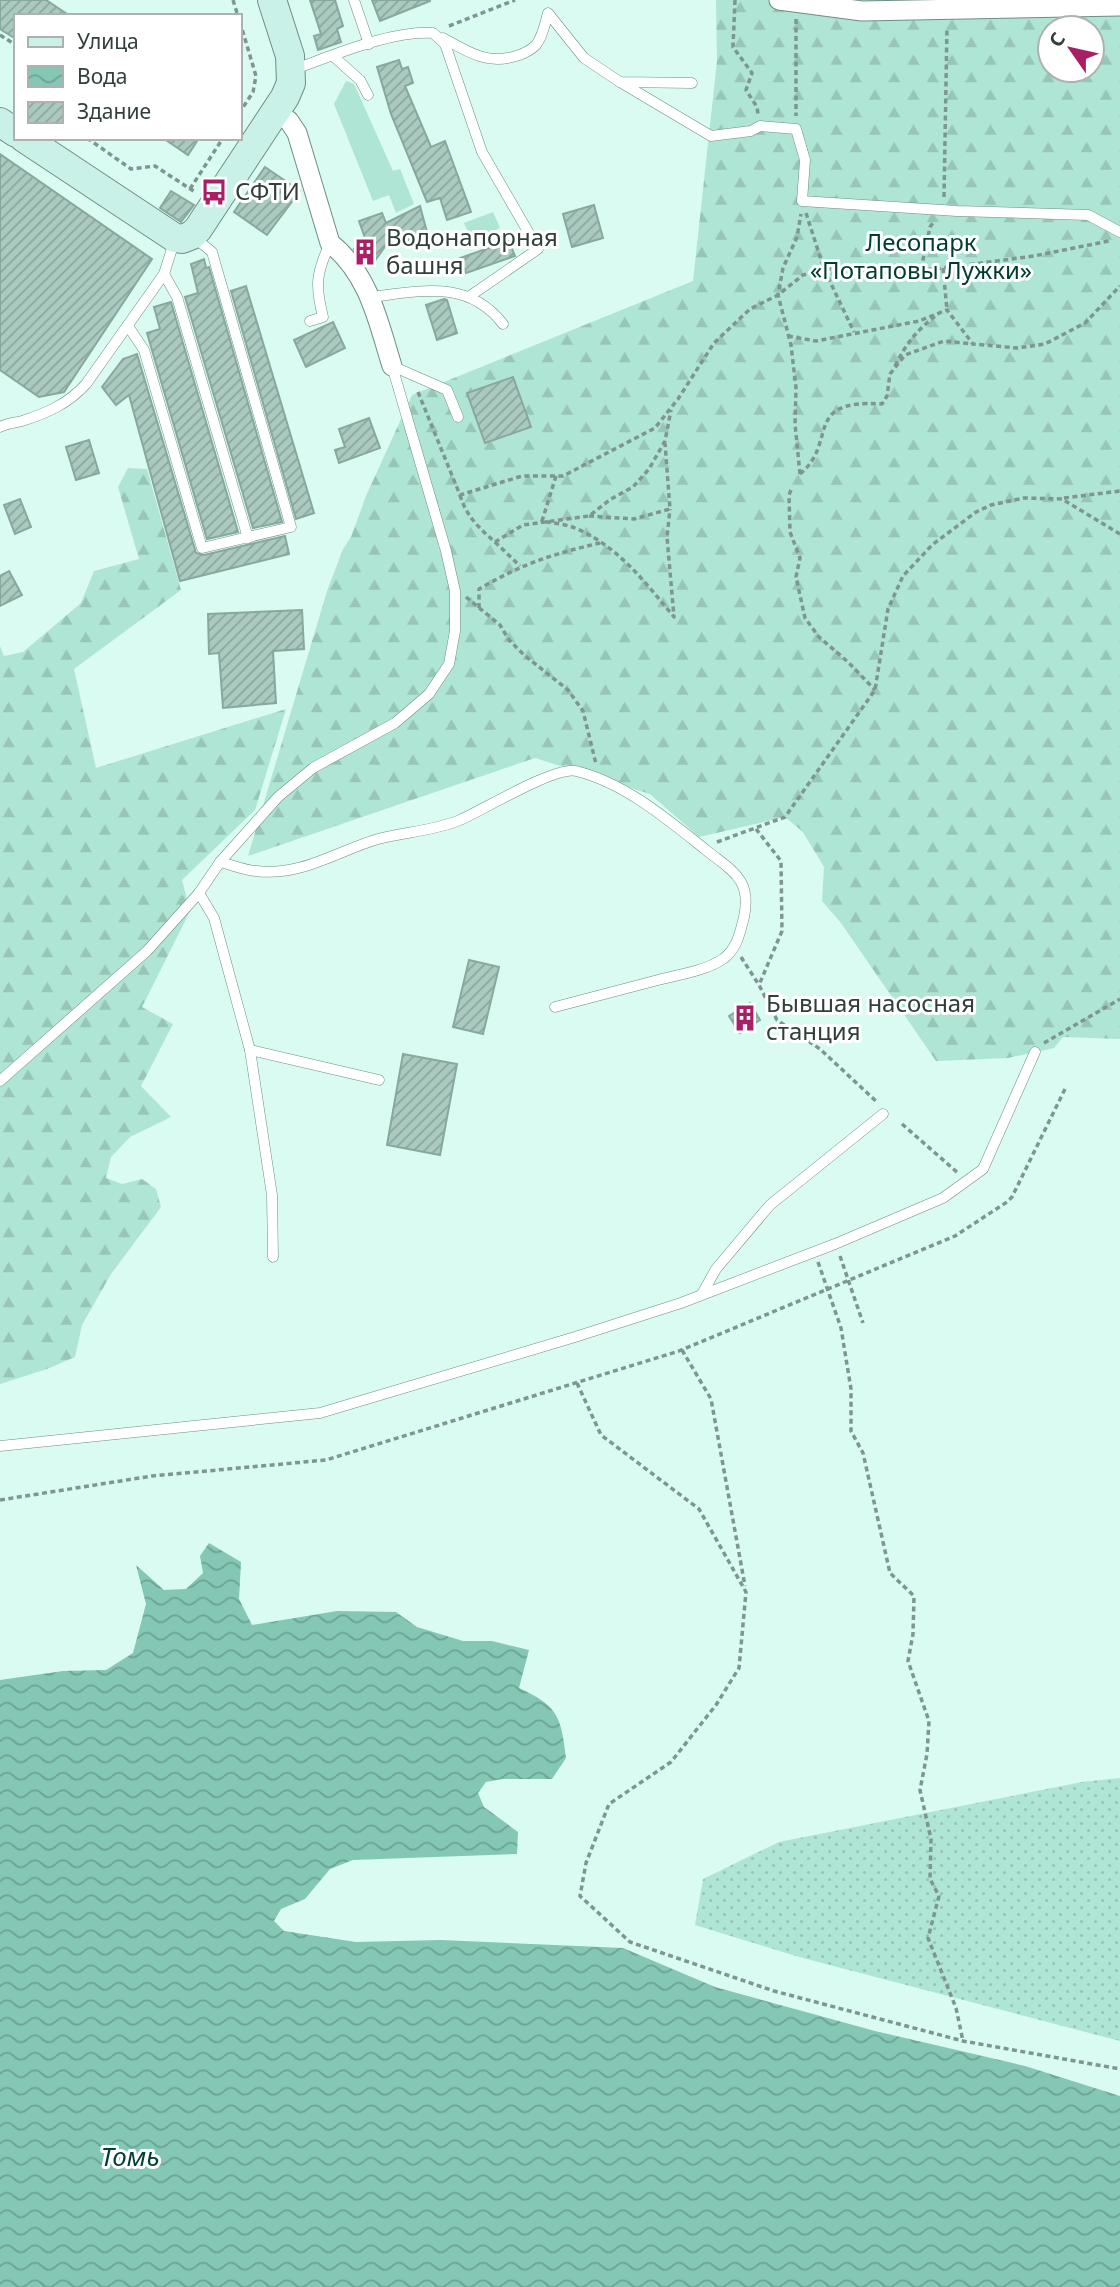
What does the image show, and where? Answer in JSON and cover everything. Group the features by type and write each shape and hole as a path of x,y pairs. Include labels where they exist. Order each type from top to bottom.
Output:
{"street":[{"path":"27,140 183,237 215,205 276,112 291,83 292,70 286,41 272,0"},
{"path":"788,1 862,11 1120,6"},
{"path":"276,112 289,121 297,133 330,243 353,265 371,297 392,366"}],"lane":[{"path":"354,0 369,44"},
{"path":"292,70 369,44 418,32 433,33 473,55 502,60 524,53 535,45 542,34 548,13 547,0"},
{"path":"548,13 584,58 711,136 751,131 760,126 796,129 805,160 802,201 942,210 1088,215 1120,232"},
{"path":"433,33 445,44 482,152 538,249 470,296"},
{"path":"333,56 360,80 368,95"},
{"path":"620,82 692,83"},
{"path":"1,424 15,423 58,408 76,396 164,274 183,237 212,252 291,527 202,548 144,350 128,326"},
{"path":"310,321 323,317 316,287 330,243"},
{"path":"164,274 177,297 248,538"},
{"path":"371,297 429,290 451,292 470,296 496,315 503,324"},
{"path":"392,366 447,390 458,417"},
{"path":"0,1081 147,951 278,797 313,768 395,723 429,694 449,664 455,631 455,591 446,551 392,366"},
{"path":"220,862 257,872 296,870 378,839 430,829 459,820 533,782 573,770 595,778 631,795 666,818 734,873 746,889 746,906 734,947 723,959 691,972 555,1007"},
{"path":"199,892 214,918 250,1050 272,1195 273,1257"},
{"path":"250,1050 379,1080"},
{"path":"0,1446 320,1413 575,1337 701,1295 835,1244 943,1198 983,1169 1035,1052"},
{"path":"701,1295 716,1269 771,1205 883,1111"}],"path":[{"path":"433,33 515,0"},
{"path":"735,0 733,47 752,73 746,90 757,107 760,126"},
{"path":"788,1 796,129"},
{"path":"921,269 930,228 943,208 947,9"},
{"path":"242,29 256,76 253,92 242,109"},
{"path":"90,140 131,169 155,166 215,205"},
{"path":"190,189 222,140"},
{"path":"802,201 824,269 855,333"},
{"path":"802,201 797,237 783,268 778,295 796,388 795,424 800,474 810,466 820,443 824,423 838,408 864,403 882,404 887,396 890,374 906,343 920,328 945,310"},
{"path":"460,495 522,476 563,476 655,428 714,343 750,309 778,295 803,275 824,269 849,268 888,273 943,268 1034,256 1110,241"},
{"path":"943,268 945,310 973,344"},
{"path":"890,374 905,355 944,341 1017,348 1045,344 1085,323 1120,286"},
{"path":"788,337 816,341 919,321 945,310"},
{"path":"411,374 464,510 478,527 520,566"},
{"path":"542,522 573,527 602,543 635,570 674,617 667,537 670,509 665,441 671,408"},
{"path":"589,516 633,487 649,469 665,441"},
{"path":"542,522 556,476"},
{"path":"792,490 789,495 790,532 800,558 796,577 805,618 819,637 876,690"},
{"path":"701,846 785,817 876,690 880,647 888,609 903,576 932,545 976,512 991,505 1024,498 1062,499 1120,491"},
{"path":"1062,499 1120,534"},
{"path":"495,542 523,525 589,516 634,519 670,509"},
{"path":"479,608 479,589 520,566 557,553 602,543"},
{"path":"455,591 471,600 500,625 509,640 568,691 583,711 597,770 595,778"},
{"path":"756,829 781,861 782,931 759,985"},
{"path":"734,947 759,985 777,1020 820,1049 883,1111"},
{"path":"1035,1052 1046,1041 1120,999"},
{"path":"0,1500 152,1476 326,1460 682,1350 956,1236 1007,1202 1066,1087"},
{"path":"901,1124 967,1181"},
{"path":"835,1244 863,1323"},
{"path":"815,1250 841,1328 852,1389 851,1431 863,1453 890,1573 914,1596 913,1634 908,1661 929,1721 927,1754 919,1790 932,1839 930,1879 939,1896 928,1938 956,2008 963,2041"},
{"path":"682,1350 711,1399 746,1592 740,1668 716,1705 671,1762 609,1804 586,1863 580,1896 629,1942 774,1991 963,2041 1120,2069"},
{"path":"577,1382 601,1435 699,1509 746,1592"}],"green space":[{"name":"Лесопарк «Потаповы Лужки»","path":"716,0 1120,0 1120,1039 1063,1037 1054,1048 1008,1058 936,1061 841,923 822,901 824,867 803,832 785,817 699,837 650,794 535,758 248,856 327,591 412,395 693,281 717,61"},
{"path":"346,81 354,84 393,171 400,169 414,204 396,213 389,195 373,201 334,104"},
{"path":"493,212 500,228 472,241 464,223"},
{"path":"128,468 147,469 181,590 74,669 96,768 286,709 255,810 182,880 190,911 142,1007 173,1024 141,1086 171,1117 130,1137 111,1157 106,1178 122,1184 142,1179 156,1189 161,1207 111,1274 82,1325 75,1357 0,1384 0,646 4,656 23,652 81,603 94,571 139,559 118,487"},
{"path":"1120,1778 1120,2041 799,1957 695,1925 703,1879 779,1842 1082,1782"}],"water":[{"name":"Томь","path":"209,1543 241,1562 239,1599 252,1625 337,1611 396,1612 417,1627 463,1641 492,1641 529,1650 519,1688 550,1707 562,1732 566,1758 552,1779 502,1779 486,1782 478,1793 484,1807 518,1832 517,1854 353,1860 330,1869 305,1899 281,1909 274,1921 284,1931 356,1942 441,1940 623,1948 715,1987 875,2031 1025,2066 1120,2096 1120,2287 0,2287 0,1680 63,1671 106,1670 133,1653 146,1604 136,1565 164,1590 186,1589 203,1573 200,1556"}],"building":[{"path":"0,0 46,0 67,14 14,14 14,38 0,29"},
{"path":"310,0 335,0 343,26 337,29 341,42 318,50 314,36 321,34"},
{"path":"372,0 430,0 430,1 380,21"},
{"path":"399,60 402,69 408,67 413,83 405,86 431,147 445,141 471,212 447,220 440,198 427,202 391,114 377,67"},
{"path":"166,140 198,140 188,155"},
{"path":"0,154 152,259 64,392 39,397 0,370"},
{"path":"265,167 300,191 267,235 234,212"},
{"path":"171,191 194,205 181,222 160,208"},
{"path":"594,205 603,238 572,247 563,214"},
{"path":"420,206 427,232 392,248 389,241 374,262 367,266 354,249 365,238 359,221 382,213 386,223"},
{"path":"509,241 515,256 466,273 460,258"},
{"path":"204,259 206,268 209,267 282,522 253,528 185,297 198,293 191,264"},
{"path":"246,286 314,513 296,519 231,291"},
{"path":"447,300 457,333 437,340 426,305"},
{"path":"171,302 238,532 207,539 147,333 160,329 154,307"},
{"path":"333,322 345,348 306,367 294,340"},
{"path":"137,354 196,553 204,555 285,536 289,554 180,581 129,395 116,405 102,387 123,359"},
{"path":"513,377 531,427 485,443 467,393"},
{"path":"369,418 380,448 339,463 335,450 345,447 339,429"},
{"path":"89,440 99,473 76,480 66,447"},
{"path":"20,499 31,527 15,534 4,505"},
{"path":"9,571 22,595 0,606 0,576"},
{"path":"302,610 304,649 273,651 276,703 223,708 219,653 209,654 208,614"},
{"path":"469,960 499,967 483,1034 453,1027"},
{"name":"Бывшая насосная станция","path":"750,1003 760,1020 740,1033 729,1016"},
{"path":"403,1054 457,1064 440,1155 387,1145"}],"place":[{"name":"СФТИ","path":"214,192"},
{"name":"Водонапорная башня","path":"365,252"},
{"name":"Бывшая насосная станция","path":"745,1018"}]}
